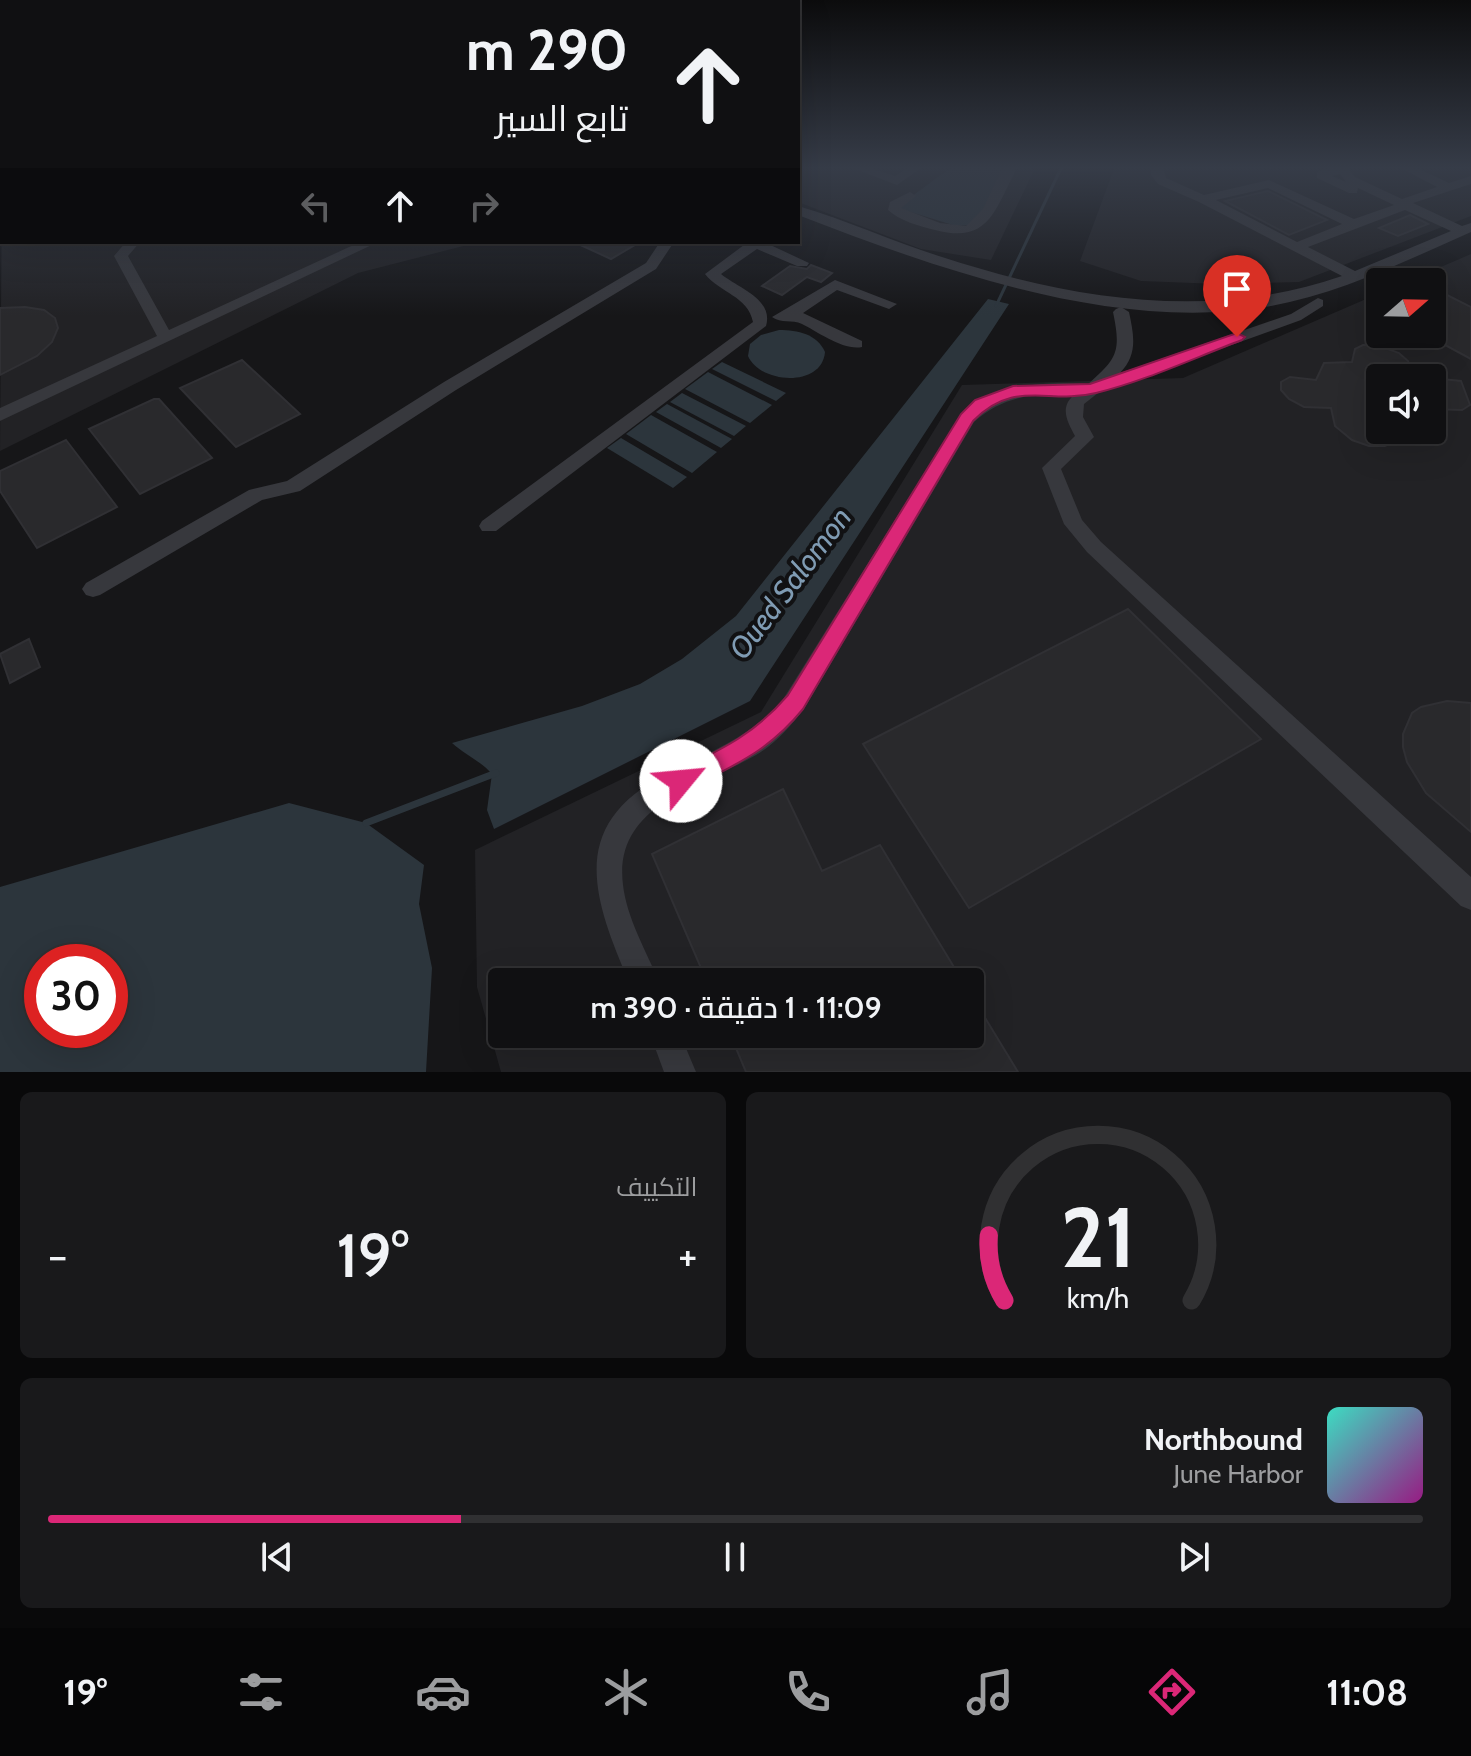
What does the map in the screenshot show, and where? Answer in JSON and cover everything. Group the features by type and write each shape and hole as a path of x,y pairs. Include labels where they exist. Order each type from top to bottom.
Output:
{"street":[{"path":"814,216 987,282"},
{"path":"906,216 953,230 970,230 983,216"},
{"path":"1238,216 1353,276"},
{"path":"1336,216 1353,224"},
{"path":"1299,246 1370,216"},
{"path":"1430,216 1468,233"},
{"path":"800,224 932,270 1121,312 1253,314 1318,303"},
{"path":"1031,293 1148,305 1243,305 1306,294 1468,233"},
{"path":"638,968 614,909 608,879 610,850 620,824 636,806 747,748 774,728 796,702 967,418 981,404 1019,390 1092,389 1296,317 1318,303 1468,233"},
{"path":"131,244 121,256 166,338"},
{"path":"0,415 367,244"},
{"path":"93,589 256,495 293,486 450,386 651,266 666,244"},
{"path":"755,244 712,274 745,293 759,311 761,323"},
{"path":"758,244 802,263"},
{"path":"489,526 761,323 795,315 831,285 850,281 889,304"},
{"path":"1121,312 1127,351 1121,364 1076,402 1074,417 1085,437 1051,468 1074,524 1094,547 1471,896"},
{"path":"795,315 856,344"},
{"path":"671,1048 680,1072"}],"shaded area":[{"path":"835,216 1012,216 991,260 921,249"},
{"path":"1097,216 1471,216 1299,282 1219,284 1141,281 1080,261"},
{"path":"1,244 471,244 358,273 0,451"},
{"path":"1471,254 1471,1072 501,1072 494,1048 984,1048 984,968 488,968 488,1026 477,987 475,850 761,712 962,385 1183,378 1366,299 1366,348 1446,348 1446,268 1438,268"}],"water":[{"path":"924,216 980,216 975,225 956,226"},
{"path":"988,299 1009,304 750,701 494,829 487,810 492,774 452,743 582,706 640,684 682,659 736,616"},
{"path":"779,330 806,334 822,346 825,352 821,364 813,372 790,378 777,377 755,365 748,356 750,344 761,335"},
{"path":"722,362 786,393 776,401 712,369"},
{"path":"708,372 772,405 750,423 685,389"},
{"path":"682,393 746,426 734,436 670,402"},
{"path":"667,404 732,439 721,448 656,412"},
{"path":"651,415 717,452 692,473 626,434"},
{"path":"621,438 687,477 673,488 607,448"},
{"path":"289,803 366,823 424,865 419,904 432,968 426,1072 0,1072 0,887"}],"building":[{"path":"1253,216 1319,216 1327,220 1289,235"},
{"path":"1408,216 1428,224 1398,236 1379,228"},
{"path":"578,244 637,244 611,259"},
{"path":"811,265 832,273 821,282 807,277 782,295 762,286 790,266 807,269"},
{"path":"1446,295 1471,307 1471,359 1446,346"},
{"path":"0,308 44,310 55,318 58,328 52,342 37,356 0,375"},
{"path":"1363,345 1366,348 1385,348 1399,353 1409,364 1366,364 1366,444 1389,444 1385,446 1369,446 1352,440 1335,426 1331,408 1304,407 1289,399 1281,390 1281,382 1290,377 1316,380 1324,363 1352,362 1355,349"},
{"path":"242,360 300,414 236,447 180,388"},
{"path":"1446,379 1461,381 1470,405 1462,410 1446,409"},
{"path":"159,399 212,458 140,494 89,429"},
{"path":"66,440 117,507 37,548 0,491 0,471"},
{"path":"1128,609 1261,739 969,908 863,744"},
{"path":"29,639 40,667 10,683 0,654"},
{"path":"1447,701 1471,703 1471,832 1426,793 1407,762 1403,747 1403,734 1412,713 1421,707"},
{"path":"783,789 822,871 880,845 955,968 701,968 652,854"},
{"path":"984,1016 1018,1072 746,1072 736,1048 984,1048"}],"waterway":[{"name":"Oued Salomon","path":"996,306 1038,216"},
{"name":"Oued Salomon","path":"366,823 496,773"}],"route":[{"path":"681,781 747,748 774,728 796,702 967,418 981,404 1000,394 1019,390 1092,389 1237,337"}]}
